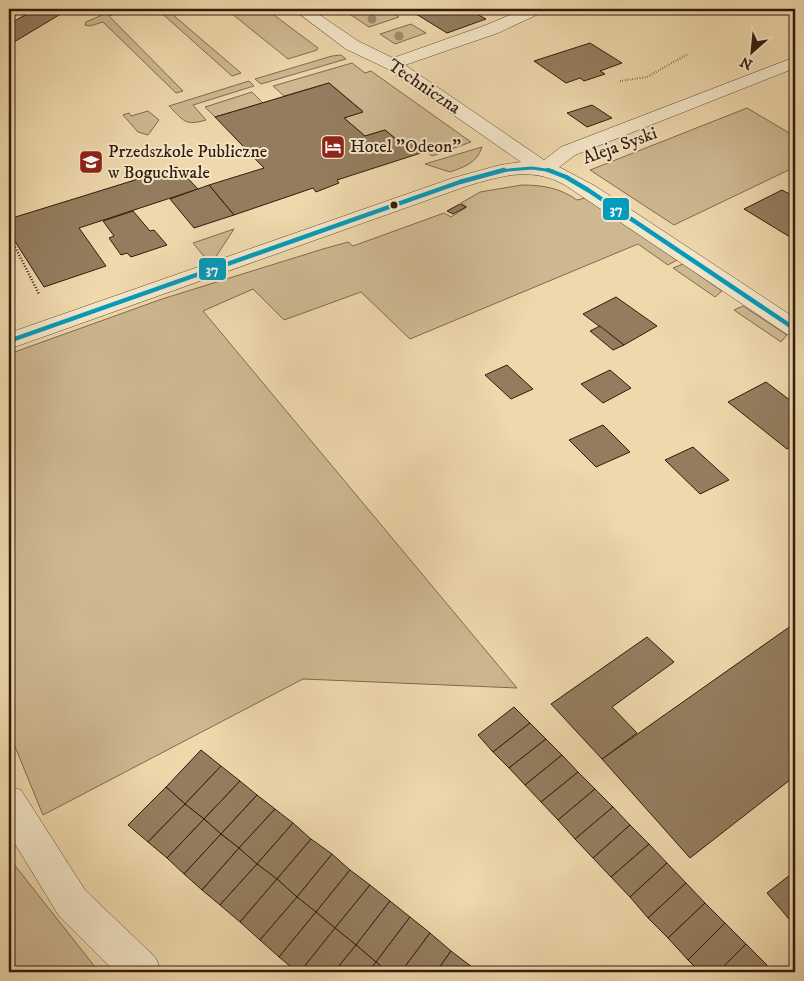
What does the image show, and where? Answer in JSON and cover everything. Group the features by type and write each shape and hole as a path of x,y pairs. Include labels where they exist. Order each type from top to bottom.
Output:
{"street":[{"name":"Techniczna","path":"302,9 352,45 392,64 544,169 564,176 588,190 795,329"},
{"path":"392,64 492,29 537,9"},
{"name":"Aleja Syski","path":"674,118 743,82 795,62"},
{"name":"Aleja Syski","path":"544,169 568,151 761,92 795,79"},
{"path":"743,82 761,92"},
{"name":"Techniczna","path":"9,340 460,182 506,169 544,169"},
{"path":"9,802 72,903 142,972"}],"path":[{"path":"620,81 633,82 660,72 688,54"},
{"path":"14,240 12,241 20,261 39,294"}],"shaded area":[{"path":"116,9 126,9 109,16 183,91 176,93 103,22 90,26 85,25 86,22"},
{"path":"157,9 166,9 241,73 232,76"},
{"path":"226,9 266,9 318,48 317,50 288,59"},
{"path":"342,9 387,9 399,17 369,27"},
{"path":"411,24 426,33 395,44 380,34"},
{"path":"341,55 346,59 261,84 255,79 332,56"},
{"path":"352,63 365,73 371,71 471,142 432,156 413,140 401,143 385,130 365,136 344,118 363,111 329,83 284,96 273,86"},
{"path":"249,81 254,86 193,105 206,120 185,121 169,106"},
{"path":"252,92 263,103 215,117 205,107"},
{"path":"747,108 791,134 795,132 795,167 674,225 590,170"},
{"path":"148,111 159,120 148,135 138,132 123,115 129,113 131,116"},
{"path":"482,147 473,161 450,172 425,164"},
{"path":"522,185 551,188 577,200 585,198 677,260 668,265 638,244 410,339 361,292 284,320 253,289 203,311 517,688 303,679 43,815 9,732 9,354 162,299 323,249 348,242 353,246 444,213 451,217 467,207 461,203 480,192"},
{"path":"234,229 215,258 208,261 193,243"},
{"path":"683,264 722,291 715,297 673,268"},
{"path":"743,306 787,335 781,342 734,310"},
{"path":"9,858 99,972 9,972"}],"building":[{"path":"36,9 69,9 9,45 9,24"},
{"path":"408,9 468,9 486,19 447,33"},
{"path":"590,43 622,63 600,71 605,74 584,81 580,78 566,83 534,61"},
{"name":"Hotel \"Odeon\"","path":"329,83 363,112 344,118 365,136 385,130 401,143 413,139 427,151 337,180 339,183 316,192 313,188 234,215 209,185 264,168 215,117"},
{"path":"592,105 612,118 587,127 567,113"},
{"name":"Przedszkole Publiczne w Boguchwale","path":"177,167 198,189 79,228 106,266 44,287 9,232 9,219"},
{"path":"209,185 234,215 194,228 170,199"},
{"path":"782,190 795,197 795,240 744,209"},
{"path":"460,204 466,207 453,214 447,211"},
{"path":"133,211 150,231 154,230 167,245 131,257 127,253 121,255 109,238 114,236 103,221"},
{"path":"616,297 657,326 624,345 583,314"},
{"path":"600,326 624,345 613,350 590,331"},
{"path":"507,365 533,389 511,399 485,375"},
{"path":"610,370 631,388 603,403 581,384"},
{"path":"766,382 795,404 795,444 787,449 728,402"},
{"path":"603,425 630,452 596,467 569,440"},
{"path":"693,447 729,480 700,494 665,460"},
{"path":"795,623 795,776 690,858 602,759"},
{"path":"647,637 674,662 612,707 637,733 602,759 551,704"},
{"path":"514,707 530,723 493,752 478,735"},
{"path":"530,723 546,739 509,768 493,752"},
{"path":"546,739 562,755 525,785 509,768"},
{"path":"201,750 221,766 185,804 166,787"},
{"path":"562,755 578,772 541,802 525,785"},
{"path":"221,766 240,781 204,819 185,804"},
{"path":"578,772 595,789 558,820 541,802"},
{"path":"240,781 257,795 221,834 204,819"},
{"path":"166,787 185,804 148,842 128,825"},
{"path":"595,789 613,807 575,839 558,820"},
{"path":"257,795 275,809 239,848 221,834"},
{"path":"185,804 204,819 167,858 148,842"},
{"path":"613,807 630,825 593,858 575,839"},
{"path":"275,809 293,823 257,864 239,848"},
{"path":"204,819 221,834 184,874 167,858"},
{"path":"293,823 311,839 277,879 257,864"},
{"path":"630,825 649,844 611,877 593,858"},
{"path":"221,834 239,848 202,890 184,874"},
{"path":"311,839 332,854 297,897 277,879"},
{"path":"649,844 667,863 630,897 611,877"},
{"path":"239,848 257,864 220,905 202,890"},
{"path":"332,854 350,870 316,912 297,897"},
{"path":"667,863 686,883 648,918 630,897"},
{"path":"257,864 277,879 240,922 220,905"},
{"path":"350,870 370,885 335,928 316,912"},
{"path":"795,871 795,926 767,893"},
{"path":"277,879 297,897 260,940 240,922"},
{"path":"686,883 705,903 668,938 648,918"},
{"path":"370,885 390,901 356,945 335,928"},
{"path":"297,897 316,912 279,957 260,940"},
{"path":"390,901 410,917 376,962 356,945"},
{"path":"705,903 725,923 688,960 668,938"},
{"path":"316,912 335,928 300,972 297,972 279,957"},
{"path":"410,917 430,933 401,972 388,972 376,962"},
{"path":"725,923 746,944 718,972 700,972 688,960"},
{"path":"335,928 356,945 334,972 300,972"},
{"path":"430,933 451,951 436,972 401,972"},
{"path":"746,944 767,965 761,972 718,972"},
{"path":"356,945 376,962 368,972 334,972"},
{"path":"451,951 472,967 469,972 436,972"},
{"path":"376,962 388,972 368,972"}],"transit line":[{"name":"37","path":"9,341 460,182 500,171 521,168 549,170 572,180 795,329"}],"place":[{"name":"Hotel \"Odeon\"","path":"333,147"},
{"name":"Przedszkole Publiczne w Boguchwale","path":"91,162"}]}
